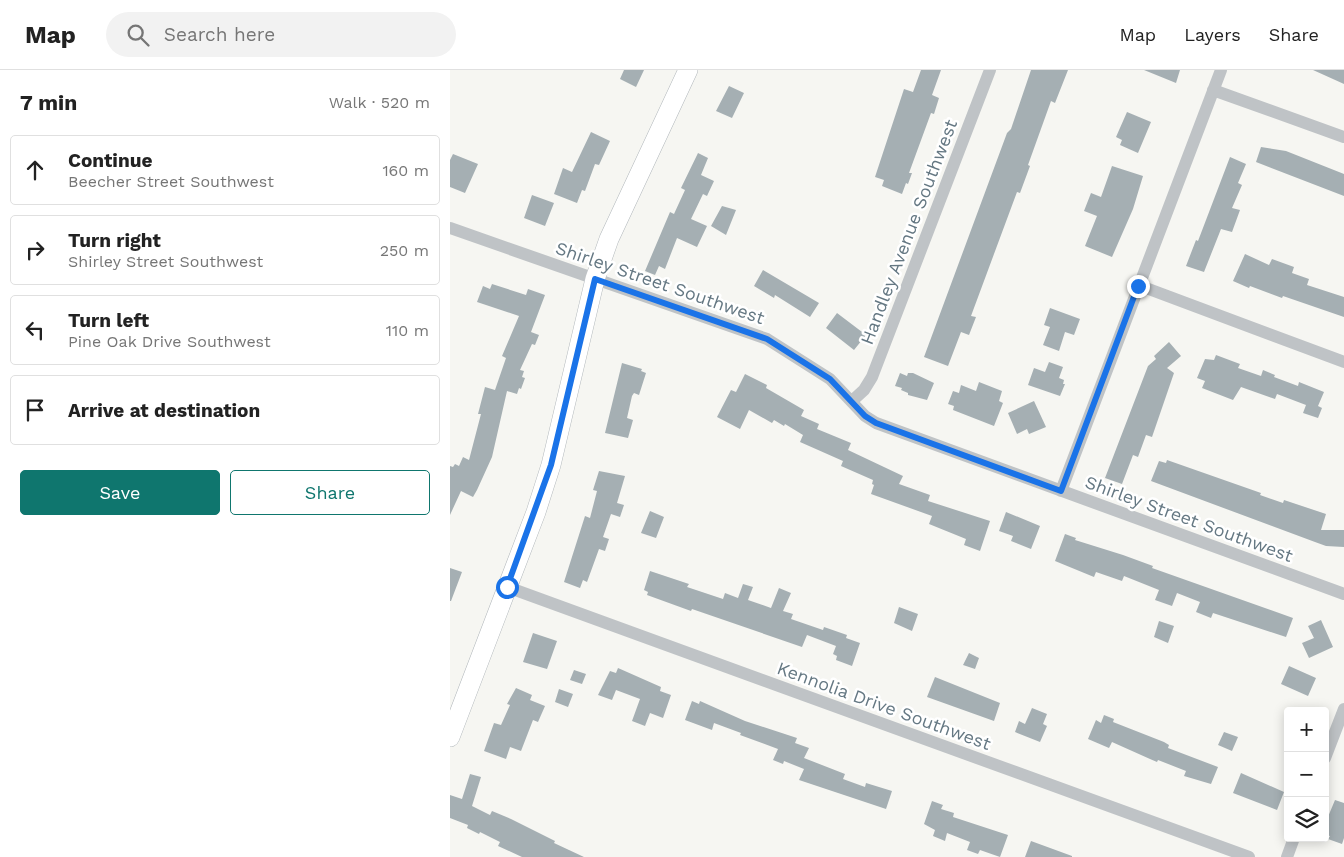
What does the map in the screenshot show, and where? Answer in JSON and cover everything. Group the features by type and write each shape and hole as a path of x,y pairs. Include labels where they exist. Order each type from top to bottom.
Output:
{"street":[{"path":"450,737 454,715 507,587 551,465 595,279 609,239 632,184 688,70"},
{"name":"Handley Avenue Southwest","path":"852,401 864,390 872,377 990,70"},
{"path":"1061,491 1221,70"},
{"path":"1213,90 1344,137"},
{"name":"Shirley Street Southwest","path":"450,228 767,339 830,379 865,416 876,423 1344,594"},
{"path":"1138,286 1344,362"},
{"name":"Kennolia Drive Southwest","path":"507,587 1249,857"},
{"path":"1327,752 1344,710"},
{"path":"1287,857 1293,842"}],"building":[{"path":"624,70 644,70 636,87 620,79"},
{"path":"921,70 941,70 932,95 939,98 934,114 931,113 909,173 912,173 902,194 882,186 884,180 875,177 904,89 913,92"},
{"path":"1031,70 1068,70 1055,103 1051,101 1020,193 1017,192 971,316 976,317 969,335 961,332 948,366 924,357 1007,133 1011,129"},
{"path":"1144,70 1180,70 1176,83"},
{"path":"1313,70 1344,70 1344,84"},
{"path":"729,86 744,93 732,118 716,111"},
{"path":"1127,112 1151,122 1138,153 1120,145 1122,140 1116,137"},
{"path":"591,132 610,141 599,165 595,164 585,191 582,190 577,203 554,194 563,168 572,172"},
{"path":"1261,147 1286,151 1344,174 1344,196 1256,162"},
{"path":"698,153 708,158 701,175 714,181 707,196 703,194 691,219 707,226 697,247 677,238 665,269 659,266 655,275 645,271 670,212 674,214 685,190 681,188"},
{"path":"453,154 478,164 465,193 450,187 450,160"},
{"path":"1230,157 1246,164 1238,183 1242,185 1232,208 1240,210 1232,232 1221,229 1204,272 1186,266 1196,240 1198,241"},
{"path":"1112,166 1143,176 1133,209 1112,257 1085,246 1097,216 1084,211 1091,193 1101,197"},
{"path":"532,195 554,203 545,226 524,218"},
{"path":"722,206 736,210 726,235 711,226"},
{"path":"1245,254 1269,265 1272,259 1294,267 1292,273 1309,279 1307,285 1344,297 1344,317 1283,296 1282,298 1250,286 1249,288 1233,281"},
{"path":"763,270 819,303 810,317 775,295 774,298 754,286"},
{"path":"492,284 526,295 528,289 545,295 531,332 539,335 535,345 532,344 520,370 524,371 522,377 525,378 521,389 519,388 517,394 507,391 492,457 477,490 473,497 461,491 450,515 450,466 453,467 455,464 459,466 463,457 469,460 481,414 478,414 485,387 495,390 506,358 502,356 519,316 477,302 483,286 490,289"},
{"path":"1050,308 1080,319 1074,335 1065,332 1059,351 1043,345 1050,327 1044,325"},
{"path":"837,313 866,335 854,350 826,328"},
{"path":"1169,342 1181,356 1167,368 1174,373 1152,437 1146,435 1138,457 1133,455 1122,484 1105,478 1148,366 1156,359 1154,356"},
{"path":"1216,355 1240,364 1238,368 1261,376 1263,370 1275,375 1274,377 1298,386 1299,382 1324,392 1318,406 1322,408 1318,418 1303,413 1306,405 1277,394 1275,399 1241,387 1233,400 1202,388 1205,381 1197,378 1205,359 1214,360"},
{"path":"1049,362 1063,367 1059,378 1064,380 1063,384 1065,384 1060,396 1028,385 1034,368 1045,372"},
{"path":"622,363 642,369 641,371 646,373 639,395 634,393 632,396 627,418 633,420 628,438 605,433"},
{"path":"900,373 907,376 908,373 913,373 934,383 927,400 908,395 908,393 901,390 902,388 895,386"},
{"path":"745,374 767,385 766,388 804,410 801,416 819,424 817,429 851,443 848,450 903,476 899,484 930,495 928,501 990,521 980,551 964,545 966,539 929,524 932,516 871,494 874,485 872,484 873,480 841,466 843,461 800,442 803,435 785,424 784,426 774,420 772,423 749,410 740,429 717,417 731,390 736,392"},
{"path":"979,382 1002,391 999,401 1003,403 994,426 953,410 954,406 948,404 953,391 959,393 961,385 976,391"},
{"path":"1034,401 1046,427 1029,434 1027,429 1017,434 1008,413"},
{"path":"1167,460 1261,493 1260,495 1283,503 1284,500 1326,514 1321,530 1344,530 1344,547 1326,546 1151,481 1159,461 1166,463"},
{"path":"599,471 625,476 617,503 624,505 620,517 611,514 603,537 609,539 605,551 599,549 587,582 583,580 580,588 564,582 585,516 590,518 597,491 593,490"},
{"path":"650,511 664,517 656,538 641,533"},
{"path":"1006,512 1040,526 1031,549 1011,541 1013,536 999,531"},
{"path":"1065,534 1076,538 1075,540 1123,555 1153,566 1152,568 1293,618 1286,637 1213,613 1211,618 1196,612 1200,602 1177,593 1172,606 1155,600 1159,590 1124,576 1122,581 1096,572 1094,577 1055,561"},
{"path":"450,568 462,572 451,601 450,601"},
{"path":"650,571 689,584 687,587 723,599 725,593 738,598 743,584 753,587 748,600 771,608 779,588 791,593 783,611 793,614 791,619 823,630 824,627 847,635 846,638 860,643 852,666 836,660 837,656 833,654 836,646 807,635 802,647 647,595 648,592 644,590"},
{"path":"899,607 918,614 912,631 894,623"},
{"path":"1321,620 1333,647 1309,658 1302,643 1314,638 1308,626"},
{"path":"1159,621 1174,626 1168,643 1154,637"},
{"path":"533,633 557,641 547,669 523,662"},
{"path":"969,653 979,658 975,669 963,665"},
{"path":"1289,666 1316,678 1308,696 1281,684"},
{"path":"618,668 661,687 660,691 671,695 663,718 650,713 645,726 632,721 640,699 616,690 612,700 598,695 610,671 616,673"},
{"path":"574,670 586,674 582,684 570,680"},
{"path":"935,677 1000,703 994,721 927,697"},
{"path":"516,688 532,695 530,700 545,706 538,722 533,720 521,751 510,747 506,759 484,751 494,723 501,725 510,705 507,704"},
{"path":"559,689 573,694 568,707 555,702"},
{"path":"692,701 699,704 700,701 745,721 797,738 795,743 809,748 804,758 845,774 843,779 865,787 866,783 892,791 886,809 799,780 804,769 784,761 783,764 773,760 778,749 714,723 712,730 685,720"},
{"path":"1032,708 1047,714 1043,724 1047,726 1040,742 1015,732 1019,721 1025,724"},
{"path":"1104,715 1114,719 1113,722 1164,742 1169,745 1168,748 1218,767 1211,784 1184,776 1186,771 1158,760 1157,762 1112,742 1109,748 1088,739 1096,720 1101,723"},
{"path":"1224,732 1238,737 1232,751 1218,745"},
{"path":"1241,773 1284,792 1277,810 1233,793"},
{"path":"470,774 481,777 472,806 490,815 492,811 511,819 584,857 522,857 498,846 500,842 480,832 479,834 467,828 468,825 450,818 450,795 462,799"},
{"path":"1335,800 1344,803 1344,838 1342,844 1329,839 1329,814"},
{"path":"932,801 943,805 941,809 954,813 953,817 1008,835 1000,857 980,850 978,854 967,850 970,842 947,833 945,841 933,836 935,830 924,824"},
{"path":"1031,841 1072,856 1072,857 1025,857"}],"route":[{"path":"507,587 536,512 551,465 595,279 767,339 830,379 865,416 876,423 1061,491 1138,286"}]}
